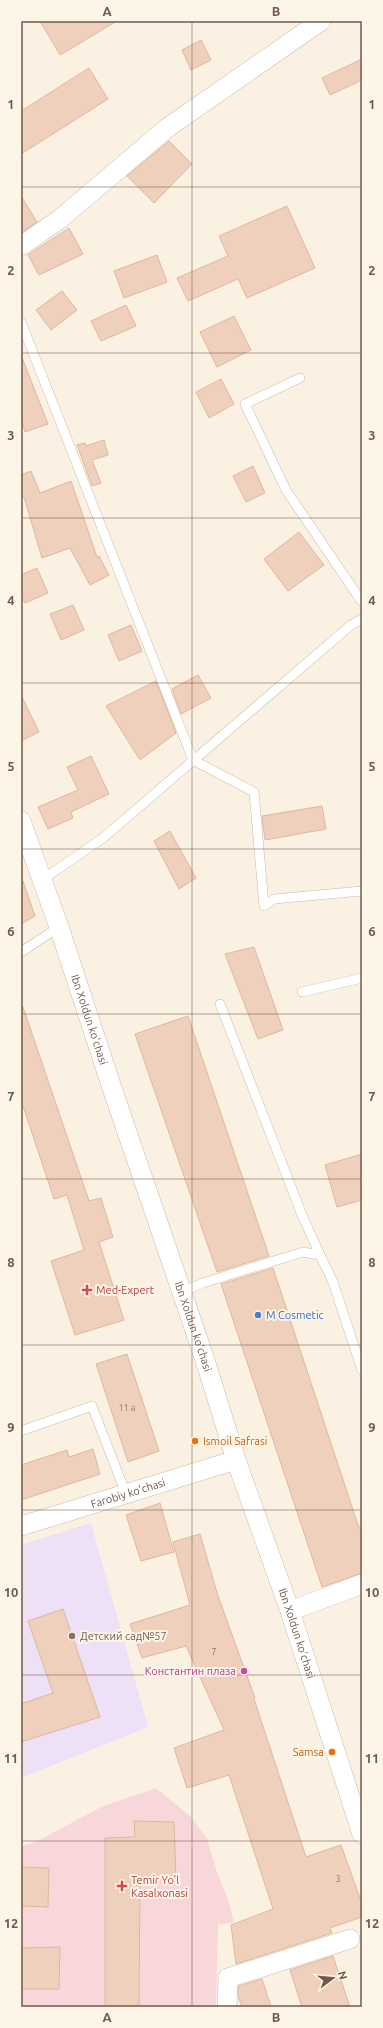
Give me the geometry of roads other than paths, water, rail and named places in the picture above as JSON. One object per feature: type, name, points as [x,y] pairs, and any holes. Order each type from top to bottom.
[{"type":"street","points":[[21,246],[60,219],[167,128],[321,21]]},
{"type":"street","name":"Ibn Xoldun ko'chasi","points":[[21,821],[59,927],[182,1292],[236,1460],[290,1611],[362,1834]]},
{"type":"street","name":"Farobiy ko'chasi","points":[[21,1526],[236,1460]]},
{"type":"street","points":[[290,1611],[362,1584]]},
{"type":"street","points":[[227,2007],[228,1978],[350,1938]]},
{"type":"lane","points":[[21,322],[193,760],[254,792],[264,906],[274,899],[362,891]]},
{"type":"lane","points":[[300,378],[245,404],[286,490],[362,602]]},
{"type":"lane","points":[[42,880],[103,838],[351,625],[362,619]]},
{"type":"lane","points":[[21,952],[59,927]]},
{"type":"lane","points":[[302,992],[362,978]]},
{"type":"lane","points":[[220,1004],[299,1208],[333,1282],[362,1370]]},
{"type":"lane","points":[[182,1292],[203,1283],[303,1252],[320,1255]]},
{"type":"lane","points":[[21,1431],[92,1406],[126,1494]]},
{"type":"place","name":"Med-Expert","points":[[87,1290]]},
{"type":"place","name":"M Cosmetic","points":[[258,1315]]},
{"type":"place","name":"Ismoil Safrasi","points":[[195,1441]]},
{"type":"place","name":"Детский сад№57","points":[[72,1636]]},
{"type":"place","name":"Константин плаза","points":[[244,1671]]},
{"type":"place","name":"Samsa","points":[[332,1752]]},
{"type":"place","name":"Temir Yo'l Kasalxonasi","points":[[122,1886]]}]
